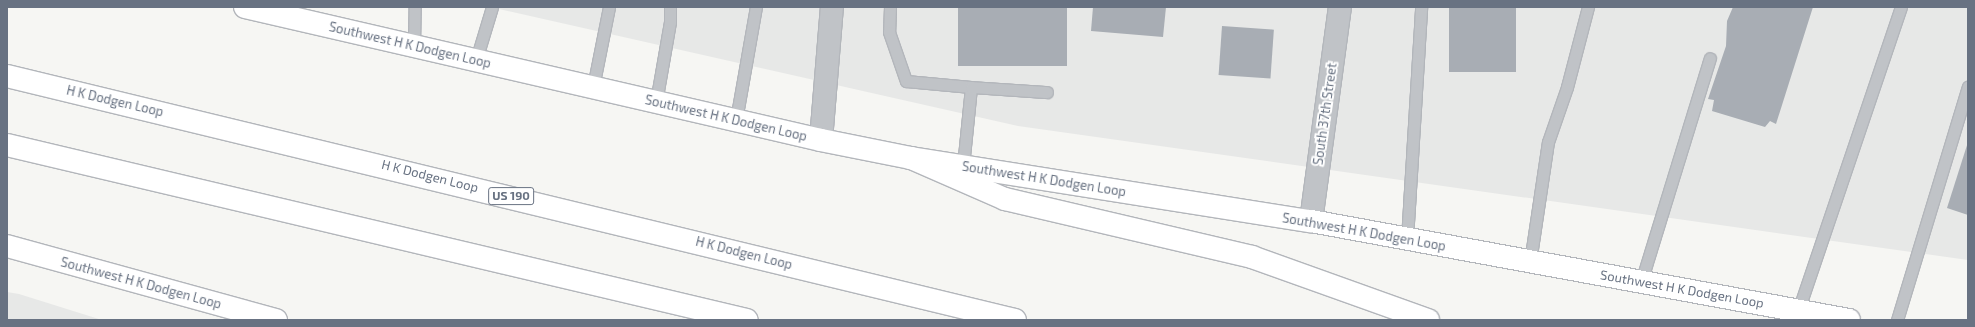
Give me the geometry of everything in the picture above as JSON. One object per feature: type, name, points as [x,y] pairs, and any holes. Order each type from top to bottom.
[{"type":"main road","name":"Southwest H K Dodgen Loop","points":[[245,7],[298,13],[414,46],[821,140],[911,158],[1311,221],[1849,320]]},
{"type":"main road","name":"H K Dodgen Loop","points":[[7,76],[1014,320]]},
{"type":"main road","points":[[7,145],[747,320]]},
{"type":"main road","points":[[911,158],[1005,200],[1252,257],[1428,320]]},
{"type":"main road","name":"Southwest H K Dodgen Loop","points":[[7,246],[276,320]]},
{"type":"street","points":[[821,140],[832,7]]},
{"type":"street","name":"South 37th Street","points":[[1311,221],[1340,7]]},
{"type":"lane","points":[[414,46],[415,7]]},
{"type":"lane","points":[[476,60],[492,7]]},
{"type":"lane","points":[[593,87],[609,7]]},
{"type":"lane","points":[[656,102],[670,22],[670,7]]},
{"type":"lane","points":[[736,120],[756,7]]},
{"type":"lane","points":[[890,7],[889,32],[906,81],[1047,92]]},
{"type":"lane","points":[[1408,239],[1422,7]]},
{"type":"lane","points":[[1530,262],[1548,142],[1567,87],[1588,7]]},
{"type":"lane","points":[[1798,311],[1902,7]]},
{"type":"lane","points":[[1641,282],[1710,58]]},
{"type":"lane","points":[[963,166],[972,87]]},
{"type":"lane","points":[[1897,320],[1968,87]]},
{"type":"shaded area","points":[[490,7],[1968,7],[1968,260],[1018,126]]},
{"type":"shaded area","points":[[7,292],[19,294],[102,320],[7,320]]},
{"type":"building","points":[[958,7],[1067,7],[1067,66],[958,66]]},
{"type":"building","points":[[1093,7],[1166,7],[1163,37],[1091,31]]},
{"type":"building","points":[[1449,7],[1516,7],[1516,72],[1449,72]]},
{"type":"building","points":[[1733,7],[1813,7],[1776,124],[1770,121],[1765,127],[1712,111],[1714,100],[1708,99],[1726,46],[1727,21]]},
{"type":"building","points":[[1222,26],[1274,30],[1270,79],[1219,75]]},
{"type":"building","points":[[1968,142],[1968,215],[1947,208]]}]
